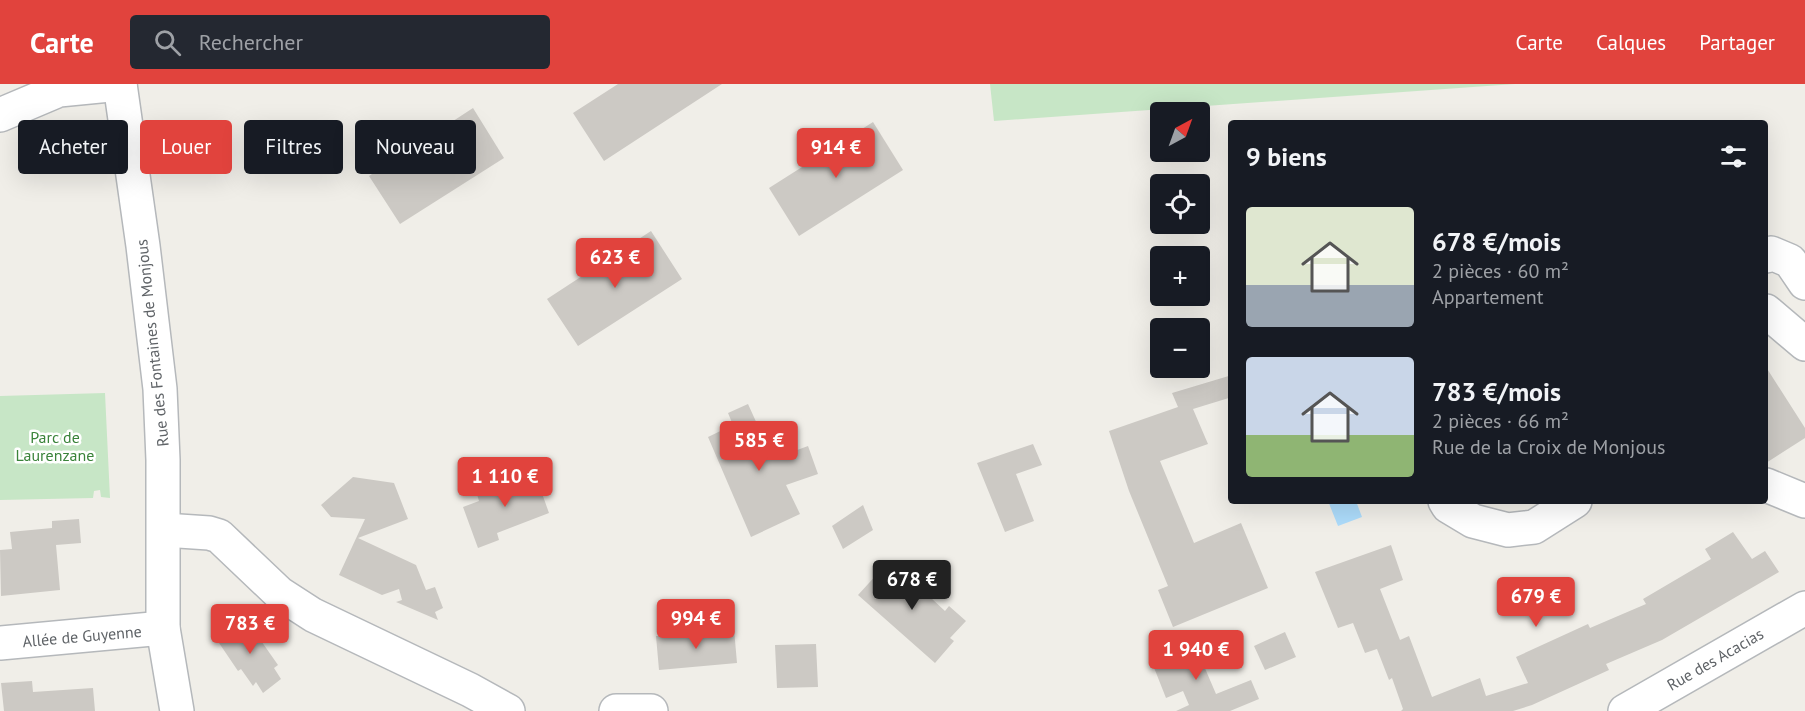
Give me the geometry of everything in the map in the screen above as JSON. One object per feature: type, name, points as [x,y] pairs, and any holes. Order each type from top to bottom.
[{"type":"street","points":[[0,115],[59,90],[120,84]]},
{"type":"street","name":"Rue des Fontaines de Monjous","points":[[120,84],[160,389],[163,460],[164,628],[177,711]]},
{"type":"street","points":[[1768,255],[1771,254],[1790,261],[1805,282]]},
{"type":"street","points":[[1768,313],[1805,344]]},
{"type":"street","points":[[1768,486],[1805,501]]},
{"type":"street","points":[[1447,504],[1473,520],[1508,530],[1534,527],[1570,504]]},
{"type":"street","points":[[164,530],[209,533],[219,536],[279,593],[314,615],[470,690],[508,711]]},
{"type":"street","name":"Rue des Acacias","points":[[1625,711],[1805,608]]},
{"type":"street","name":"Allée de Guyenne","points":[[0,643],[164,628]]},
{"type":"street","points":[[616,711],[651,711]]},
{"type":"green space","points":[[990,84],[1515,84],[1210,106],[1210,102],[1150,102],[1150,110],[994,121]]},
{"type":"green space","name":"Parc de Laurenzane","points":[[105,393],[110,498],[101,497],[100,490],[94,491],[93,498],[0,500],[0,396]]},
{"type":"water","points":[[1329,504],[1357,504],[1362,517],[1338,526]]},
{"type":"building","points":[[618,84],[722,84],[604,161],[573,113]]},
{"type":"building","points":[[473,108],[504,158],[400,224],[369,176],[372,174],[476,174],[476,120],[455,120]]},
{"type":"building","points":[[873,122],[903,170],[799,236],[769,188]]},
{"type":"building","points":[[651,231],[682,279],[578,346],[547,299]]},
{"type":"building","points":[[1768,370],[1805,428],[1805,438],[1768,462]]},
{"type":"building","points":[[1228,376],[1228,398],[1193,409],[1208,444],[1160,461],[1194,543],[1241,523],[1268,588],[1173,627],[1158,590],[1168,586],[1129,491],[1109,431],[1178,407],[1172,393]]},
{"type":"building","points":[[748,404],[773,459],[808,446],[818,474],[786,485],[800,514],[751,537],[708,437],[733,425],[728,413]]},
{"type":"building","points":[[1033,444],[1042,465],[1016,474],[1034,521],[1005,532],[977,463]]},
{"type":"building","points":[[534,471],[549,513],[497,533],[499,540],[478,548],[463,507],[479,501],[476,491]]},
{"type":"building","points":[[353,477],[394,483],[408,519],[358,538],[416,565],[426,590],[435,587],[443,608],[435,612],[438,620],[396,602],[402,600],[399,589],[382,595],[339,575],[365,519],[331,517],[321,505]]},
{"type":"building","points":[[863,505],[873,530],[843,549],[832,526]]},
{"type":"building","points":[[79,519],[81,543],[56,545],[60,590],[1,596],[0,550],[12,549],[10,532],[52,528],[52,521]]},
{"type":"building","points":[[1733,532],[1752,559],[1765,551],[1779,572],[1662,640],[1606,664],[1609,670],[1532,705],[1513,711],[1401,711],[1403,709],[1392,678],[1389,680],[1377,649],[1365,653],[1353,623],[1338,628],[1315,572],[1391,545],[1403,580],[1380,589],[1400,640],[1409,636],[1432,697],[1480,678],[1486,696],[1528,683],[1516,657],[1588,624],[1590,628],[1646,604],[1643,599],[1711,559],[1705,549]]},
{"type":"building","points":[[890,560],[945,611],[949,606],[966,621],[950,638],[954,641],[935,663],[858,595]]},
{"type":"building","points":[[245,618],[278,665],[274,668],[281,679],[263,693],[256,682],[253,686],[241,669],[238,671],[217,640]]},
{"type":"building","points":[[734,629],[737,663],[659,670],[656,636]]},
{"type":"building","points":[[1285,632],[1296,657],[1265,670],[1254,646]]},
{"type":"building","points":[[1192,638],[1216,694],[1251,680],[1259,699],[1230,711],[1176,711],[1189,705],[1183,691],[1166,698],[1149,655]]},
{"type":"building","points":[[816,644],[818,687],[777,688],[775,645]]},
{"type":"building","points":[[32,681],[33,692],[93,688],[95,711],[4,711],[1,683]]}]
